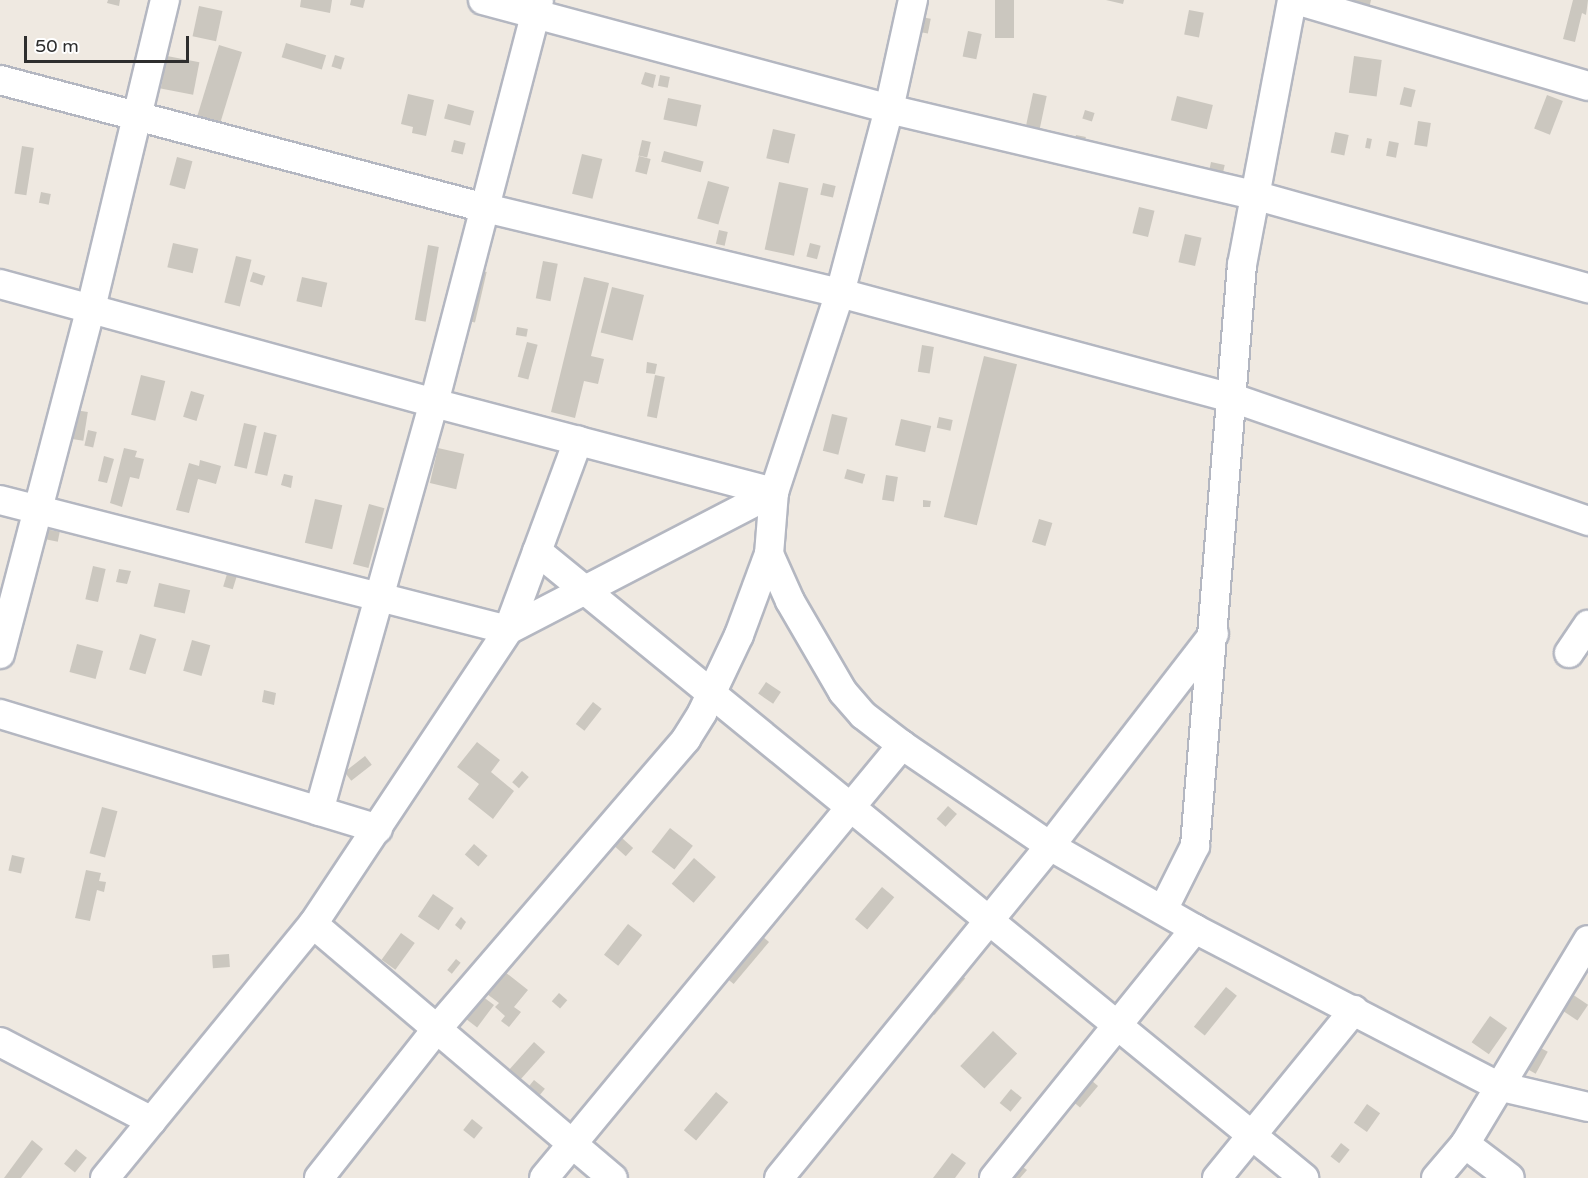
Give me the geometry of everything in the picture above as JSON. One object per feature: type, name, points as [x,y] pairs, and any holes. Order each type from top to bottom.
[{"type":"street","points":[[0,654],[91,308],[165,0]]},
{"type":"street","points":[[483,0],[537,7],[889,109],[1254,195],[1588,288]]},
{"type":"street","points":[[319,1178],[436,1030],[686,739],[711,693],[740,635],[770,554],[774,492],[840,293],[889,109],[913,0]]},
{"type":"street","points":[[1162,910],[1196,846],[1242,265],[1292,0]]},
{"type":"street","points":[[1296,0],[1588,86]]},
{"type":"street","points":[[319,811],[434,403],[537,7]]},
{"type":"street","points":[[0,80],[485,208],[840,293],[1233,398],[1588,520]]},
{"type":"street","points":[[0,284],[434,403],[774,492]]},
{"type":"street","points":[[105,1178],[312,924],[378,829],[508,630],[578,441]]},
{"type":"street","points":[[0,500],[508,630],[774,492]]},
{"type":"street","points":[[537,551],[1304,1178]]},
{"type":"street","points":[[770,554],[790,601],[843,692],[863,715],[902,745],[1050,846],[1195,928],[1498,1086],[1588,1107]]},
{"type":"street","points":[[1569,653],[1588,625]]},
{"type":"street","points":[[779,1178],[1050,846],[1214,634]]},
{"type":"street","points":[[0,714],[378,829]]},
{"type":"street","points":[[544,1178],[902,745]]},
{"type":"street","points":[[312,924],[613,1178]]},
{"type":"street","points":[[994,1178],[1195,928]]},
{"type":"street","points":[[1436,1178],[1465,1144],[1588,940]]},
{"type":"street","points":[[1217,1178],[1354,1010]]},
{"type":"street","points":[[0,1042],[152,1121]]},
{"type":"street","points":[[1465,1144],[1510,1178]]},
{"type":"building","points":[[108,0],[120,0],[119,6],[107,3]]},
{"type":"building","points":[[301,0],[332,0],[330,13],[300,7]]},
{"type":"building","points":[[351,0],[365,0],[363,8],[350,5]]},
{"type":"building","points":[[995,0],[1014,0],[1014,38],[995,38]]},
{"type":"building","points":[[1106,0],[1124,0],[1123,4]]},
{"type":"building","points":[[1353,0],[1371,0],[1368,13],[1351,9]]},
{"type":"building","points":[[1573,0],[1588,0],[1586,15],[1582,13],[1575,42],[1563,39]]},
{"type":"building","points":[[199,6],[222,11],[216,41],[193,36]]},
{"type":"building","points":[[1189,10],[1204,13],[1199,37],[1184,35]]},
{"type":"building","points":[[916,16],[931,19],[928,34],[913,31]]},
{"type":"building","points":[[968,31],[982,34],[976,59],[963,56]]},
{"type":"building","points":[[286,43],[326,55],[322,70],[282,57]]},
{"type":"building","points":[[219,45],[242,52],[220,123],[197,116]]},
{"type":"building","points":[[335,55],[345,58],[341,69],[331,66]]},
{"type":"building","points":[[167,56],[199,62],[193,95],[161,88]]},
{"type":"building","points":[[1354,56],[1382,60],[1377,97],[1349,93]]},
{"type":"building","points":[[645,72],[656,75],[653,88],[641,84]]},
{"type":"building","points":[[660,75],[670,77],[668,88],[658,86]]},
{"type":"building","points":[[1404,87],[1416,90],[1411,107],[1400,104]]},
{"type":"building","points":[[1033,93],[1047,96],[1038,136],[1024,133]]},
{"type":"building","points":[[408,94],[434,100],[426,136],[412,133],[413,127],[401,124]]},
{"type":"building","points":[[1547,95],[1563,101],[1550,135],[1534,129]]},
{"type":"building","points":[[1177,96],[1213,105],[1207,129],[1171,120]]},
{"type":"building","points":[[668,98],[701,105],[697,127],[663,120]]},
{"type":"building","points":[[448,104],[474,111],[470,125],[444,118]]},
{"type":"building","points":[[1085,110],[1095,113],[1092,122],[1082,119]]},
{"type":"building","points":[[1418,121],[1431,123],[1427,147],[1414,145]]},
{"type":"building","points":[[773,129],[795,134],[789,163],[766,158]]},
{"type":"building","points":[[1335,132],[1349,135],[1344,155],[1331,153]]},
{"type":"building","points":[[1076,135],[1086,137],[1084,145],[1074,143]]},
{"type":"building","points":[[1367,138],[1372,139],[1370,149],[1365,148]]},
{"type":"building","points":[[454,140],[466,143],[463,155],[451,152]]},
{"type":"building","points":[[642,140],[651,142],[647,158],[638,156]]},
{"type":"building","points":[[1389,141],[1399,143],[1396,158],[1386,156]]},
{"type":"building","points":[[22,146],[34,148],[26,195],[14,193]]},
{"type":"building","points":[[664,151],[704,162],[701,172],[661,162]]},
{"type":"building","points":[[582,154],[602,159],[592,199],[572,194]]},
{"type":"building","points":[[639,156],[651,159],[647,174],[635,172]]},
{"type":"building","points":[[177,157],[192,161],[185,189],[169,185]]},
{"type":"building","points":[[1211,162],[1225,165],[1222,179],[1208,176]]},
{"type":"building","points":[[708,181],[729,187],[718,225],[697,218]]},
{"type":"building","points":[[779,182],[808,188],[794,256],[765,249]]},
{"type":"building","points":[[823,183],[836,186],[833,198],[820,195]]},
{"type":"building","points":[[41,192],[51,194],[49,205],[39,203]]},
{"type":"building","points":[[1139,207],[1155,211],[1148,237],[1132,233]]},
{"type":"building","points":[[719,230],[728,232],[725,246],[716,244]]},
{"type":"building","points":[[1185,234],[1202,238],[1195,266],[1178,262]]},
{"type":"building","points":[[173,243],[198,249],[193,273],[167,267]]},
{"type":"building","points":[[810,243],[821,246],[817,259],[806,257]]},
{"type":"building","points":[[428,245],[439,247],[426,322],[415,320]]},
{"type":"building","points":[[236,256],[252,260],[240,306],[224,303]]},
{"type":"building","points":[[543,261],[558,264],[550,301],[536,298]]},
{"type":"building","points":[[474,269],[487,272],[475,323],[462,320]]},
{"type":"building","points":[[253,272],[265,276],[262,286],[250,282]]},
{"type":"building","points":[[302,277],[327,283],[322,307],[296,301]]},
{"type":"building","points":[[584,277],[609,283],[591,356],[604,359],[598,384],[584,381],[575,418],[551,412]]},
{"type":"building","points":[[612,287],[644,295],[633,341],[601,333]]},
{"type":"building","points":[[517,327],[528,329],[526,337],[516,335]]},
{"type":"building","points":[[527,342],[538,345],[528,380],[518,377]]},
{"type":"building","points":[[922,345],[934,347],[930,374],[918,372]]},
{"type":"building","points":[[984,356],[1017,364],[977,525],[944,517]]},
{"type":"building","points":[[647,362],[657,364],[655,374],[646,373]]},
{"type":"building","points":[[141,375],[165,381],[155,421],[131,415]]},
{"type":"building","points":[[655,375],[665,377],[657,418],[647,416]]},
{"type":"building","points":[[191,391],[204,395],[196,421],[183,417]]},
{"type":"building","points":[[75,410],[88,412],[83,441],[70,439]]},
{"type":"building","points":[[832,414],[848,418],[838,455],[823,451]]},
{"type":"building","points":[[939,417],[953,420],[950,431],[937,428]]},
{"type":"building","points":[[901,419],[931,426],[925,452],[895,445]]},
{"type":"building","points":[[244,423],[257,426],[247,469],[234,466]]},
{"type":"building","points":[[88,430],[97,432],[93,448],[84,446]]},
{"type":"building","points":[[264,432],[277,435],[267,476],[255,473]]},
{"type":"building","points":[[124,448],[137,451],[135,457],[144,459],[139,479],[130,477],[122,507],[110,503]]},
{"type":"building","points":[[438,448],[464,454],[456,489],[430,483]]},
{"type":"building","points":[[104,456],[114,459],[107,483],[98,481]]},
{"type":"building","points":[[200,460],[221,466],[216,484],[198,479],[189,513],[176,510],[189,463],[199,466]]},
{"type":"building","points":[[847,469],[865,474],[863,484],[844,479]]},
{"type":"building","points":[[284,474],[293,476],[291,488],[281,485]]},
{"type":"building","points":[[886,475],[898,477],[894,502],[882,500]]},
{"type":"building","points":[[315,499],[342,505],[332,549],[305,543]]},
{"type":"building","points":[[923,500],[931,501],[930,507],[923,507]]},
{"type":"building","points":[[369,504],[384,508],[368,568],[353,564]]},
{"type":"building","points":[[1039,519],[1052,523],[1045,546],[1032,542]]},
{"type":"building","points":[[45,529],[60,532],[58,542],[43,539]]},
{"type":"building","points":[[93,566],[106,569],[98,602],[85,599]]},
{"type":"building","points":[[119,569],[131,571],[127,584],[116,582]]},
{"type":"building","points":[[227,574],[237,577],[233,589],[223,586]]},
{"type":"building","points":[[159,583],[190,590],[185,614],[154,606]]},
{"type":"building","points":[[140,634],[156,639],[145,674],[129,669]]},
{"type":"building","points":[[192,640],[210,645],[201,676],[183,671]]},
{"type":"building","points":[[77,644],[103,651],[96,679],[69,672]]},
{"type":"building","points":[[766,682],[781,692],[773,704],[758,694]]},
{"type":"building","points":[[264,690],[276,693],[274,705],[262,702]]},
{"type":"building","points":[[593,702],[602,709],[584,731],[576,724]]},
{"type":"building","points":[[477,742],[500,760],[491,772],[514,791],[493,819],[468,799],[479,784],[457,767]]},
{"type":"building","points":[[365,756],[372,765],[351,781],[345,772]]},
{"type":"building","points":[[522,771],[529,777],[519,788],[512,782]]},
{"type":"building","points":[[948,806],[957,814],[946,827],[937,819]]},
{"type":"building","points":[[102,807],[117,811],[105,858],[90,853]]},
{"type":"building","points":[[670,828],[693,846],[674,869],[652,852]]},
{"type":"building","points":[[622,838],[633,848],[626,856],[615,846]]},
{"type":"building","points":[[474,844],[488,856],[478,866],[465,855]]},
{"type":"building","points":[[12,855],[25,858],[21,874],[8,871]]},
{"type":"building","points":[[694,858],[716,877],[694,903],[672,884]]},
{"type":"building","points":[[86,870],[101,873],[99,881],[106,882],[104,892],[97,890],[90,921],[75,918]]},
{"type":"building","points":[[882,887],[894,897],[867,929],[855,919]]},
{"type":"building","points":[[433,894],[454,908],[439,930],[418,916]]},
{"type":"building","points":[[461,917],[466,922],[461,930],[455,925]]},
{"type":"building","points":[[628,924],[642,935],[618,966],[604,955]]},
{"type":"building","points":[[756,931],[769,942],[734,984],[721,973]]},
{"type":"building","points":[[401,933],[415,943],[395,970],[382,960]]},
{"type":"building","points":[[229,954],[230,967],[213,968],[212,955]]},
{"type":"building","points":[[456,959],[461,963],[452,974],[447,970]]},
{"type":"building","points":[[953,968],[965,978],[934,1015],[922,1005]]},
{"type":"building","points":[[505,972],[528,990],[514,1007],[521,1012],[509,1027],[501,1021],[505,1016],[495,1007],[499,1003],[487,994]]},
{"type":"building","points":[[1226,987],[1237,996],[1205,1035],[1194,1027]]},
{"type":"building","points":[[1569,992],[1588,1005],[1577,1021],[1558,1008]]},
{"type":"building","points":[[559,993],[567,1000],[560,1009],[552,1001]]},
{"type":"building","points":[[482,996],[494,1005],[477,1027],[465,1018]]},
{"type":"building","points":[[1490,1016],[1507,1028],[1489,1054],[1472,1042]]},
{"type":"building","points":[[993,1031],[1017,1054],[984,1089],[960,1066]]},
{"type":"building","points":[[534,1042],[545,1052],[515,1085],[504,1075]]},
{"type":"building","points":[[1539,1047],[1548,1052],[1536,1074],[1527,1069]]},
{"type":"building","points":[[1085,1075],[1098,1086],[1080,1107],[1067,1096]]},
{"type":"building","points":[[534,1080],[545,1089],[535,1101],[524,1092]]},
{"type":"building","points":[[1011,1089],[1022,1098],[1011,1112],[1000,1103]]},
{"type":"building","points":[[716,1092],[728,1102],[696,1141],[684,1130]]},
{"type":"building","points":[[1367,1104],[1380,1113],[1367,1132],[1354,1123]]},
{"type":"building","points":[[472,1119],[483,1128],[474,1139],[463,1130]]},
{"type":"building","points":[[32,1140],[43,1149],[21,1178],[4,1178]]},
{"type":"building","points":[[1341,1143],[1350,1150],[1339,1163],[1331,1156]]},
{"type":"building","points":[[76,1149],[87,1158],[75,1173],[64,1164]]},
{"type":"building","points":[[952,1153],[966,1163],[955,1178],[933,1178]]},
{"type":"building","points":[[1016,1162],[1027,1170],[1020,1178],[1013,1178],[1007,1173]]}]
